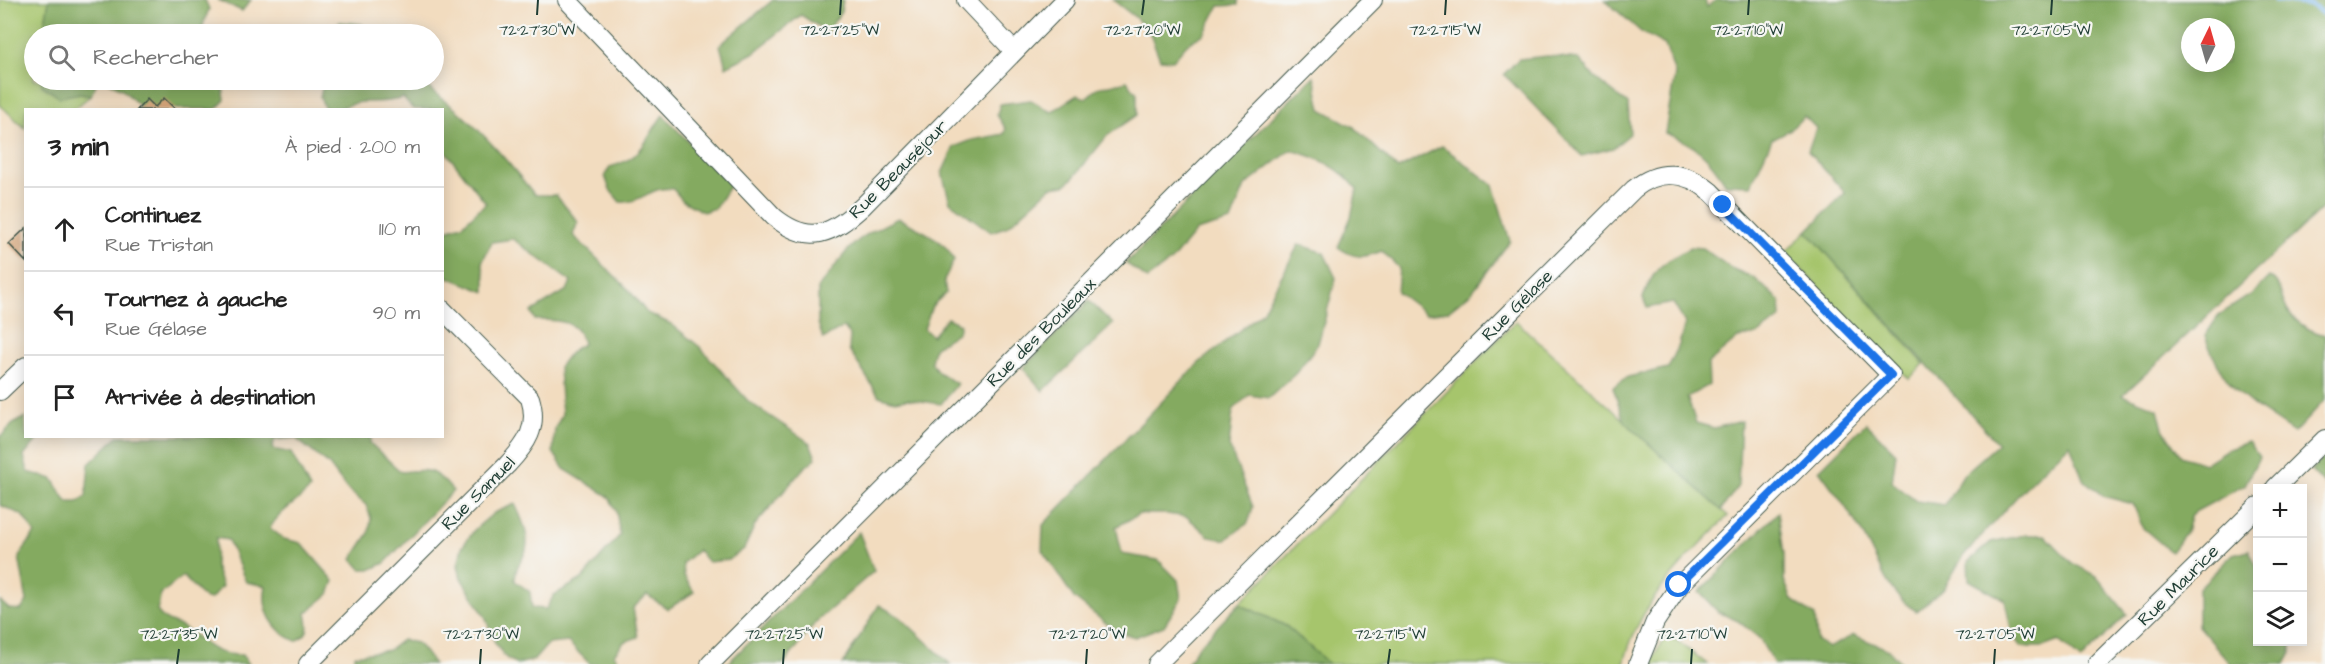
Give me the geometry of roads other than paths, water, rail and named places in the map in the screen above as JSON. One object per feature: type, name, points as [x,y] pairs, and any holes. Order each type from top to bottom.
[{"type":"street","name":"Rue Beauséjour","points":[[567,0],[774,217],[796,230],[810,234],[830,231],[863,206],[1065,0]]},
{"type":"street","points":[[966,0],[1014,51]]},
{"type":"street","name":"Rue des Bouleaux","points":[[710,664],[1373,0]]},
{"type":"street","name":"Rue Gélase","points":[[1157,664],[1634,189],[1645,180],[1659,175],[1685,176],[1705,187],[1891,375],[1679,585],[1655,622],[1638,664]]},
{"type":"street","name":"Rue Samuel","points":[[308,664],[507,465],[529,439],[534,427],[534,412],[530,398],[444,311]]},
{"type":"street","points":[[0,391],[24,368]]},
{"type":"street","points":[[2280,484],[2325,438]]},
{"type":"street","name":"Rue Maurice","points":[[2097,664],[2253,511]]},
{"type":"waterway","points":[[2276,0],[2311,5],[2325,15]]}]
